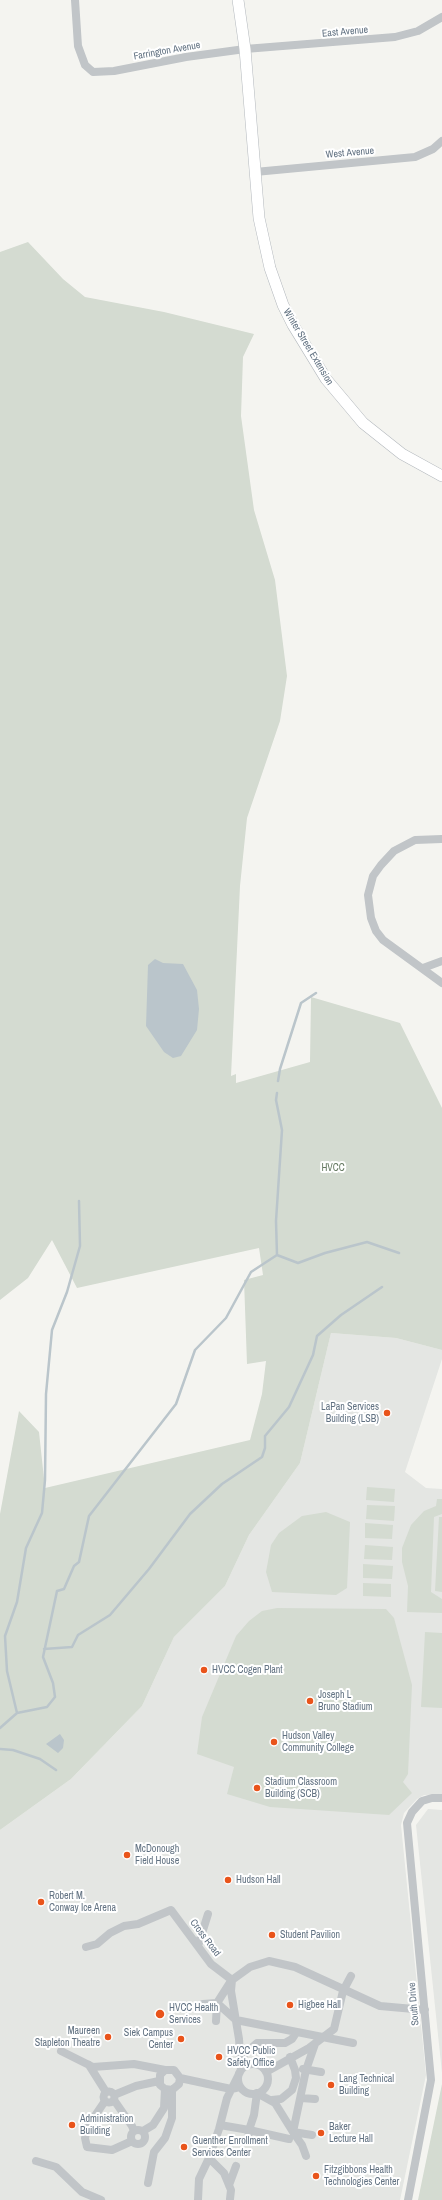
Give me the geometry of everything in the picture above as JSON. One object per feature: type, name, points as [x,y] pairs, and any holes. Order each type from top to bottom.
[{"type":"main road","name":"Winter Street Extension","points":[[238,0],[245,49],[259,218],[270,268],[293,325],[326,379],[363,423],[382,440],[402,454],[442,476]]},
{"type":"street","name":"Farrington Avenue","points":[[75,0],[78,46],[85,65],[93,72],[114,71],[186,57],[245,49]]},
{"type":"street","name":"East Avenue","points":[[245,49],[395,37],[418,31],[442,17]]},
{"type":"street","name":"West Avenue","points":[[255,172],[415,157],[433,149],[442,141]]},
{"type":"street","points":[[442,839],[415,840],[394,851],[373,876],[368,896],[371,918],[376,931],[383,940],[442,983]]},
{"type":"street","points":[[423,968],[442,961]]},
{"type":"street","name":"South Drive","points":[[408,2200],[431,2080],[407,1823],[416,1806],[427,1799],[442,1798]]},
{"type":"street","name":"Cross Road","points":[[86,1947],[97,1944],[110,1933],[124,1926],[138,1924],[171,1910],[211,1964],[232,1980]]},
{"type":"street","points":[[198,1946],[208,1914]]},
{"type":"street","points":[[216,2021],[216,2003],[232,1980],[250,1967],[269,1961],[294,1967],[372,2004],[425,2010]]},
{"type":"street","points":[[266,2072],[291,2061],[334,2029],[343,1991],[351,1976]]},
{"type":"street","points":[[232,1980],[231,1991],[242,2057],[241,2070],[238,2078],[240,2086],[247,2093],[257,2093],[272,2100],[281,2099],[292,2090],[296,2078],[291,2061]]},
{"type":"street","points":[[202,2004],[216,2003],[236,2020],[353,2043]]},
{"type":"street","points":[[242,2057],[257,2042],[285,2042],[292,2039],[296,2033]]},
{"type":"street","points":[[290,2139],[301,2098],[306,2070],[315,2044]]},
{"type":"street","points":[[62,2051],[93,2067],[134,2064],[165,2070],[174,2070],[180,2078],[231,2089],[240,2086]]},
{"type":"street","points":[[291,2061],[306,2070],[321,2072]]},
{"type":"street","points":[[198,2200],[199,2179],[209,2158],[231,2089],[241,2070],[252,2064],[260,2067],[266,2072],[268,2077],[266,2085],[257,2093],[248,2140]]},
{"type":"street","points":[[88,2065],[132,2126],[134,2131]]},
{"type":"street","points":[[159,2081],[160,2075],[165,2070]]},
{"type":"street","points":[[168,2090],[177,2087],[180,2078]]},
{"type":"street","points":[[132,2141],[112,2150],[87,2147],[85,2138],[88,2126],[110,2097],[136,2086],[159,2081]]},
{"type":"street","points":[[148,2183],[154,2152],[165,2138],[172,2118],[168,2090],[159,2081]]},
{"type":"street","points":[[143,2132],[153,2125],[164,2108],[168,2090]]},
{"type":"street","points":[[301,2098],[315,2098]]},
{"type":"street","points":[[272,2100],[290,2139]]},
{"type":"street","points":[[220,2124],[290,2139],[302,2145],[306,2156]]},
{"type":"street","points":[[134,2131],[140,2130],[146,2135],[144,2142]]},
{"type":"street","points":[[132,2141],[131,2135],[134,2131]]},
{"type":"street","points":[[290,2139],[312,2135]]},
{"type":"street","points":[[132,2141],[138,2144],[144,2142]]},
{"type":"street","points":[[144,2142],[154,2152]]},
{"type":"street","points":[[209,2158],[224,2173],[231,2190],[230,2200]]},
{"type":"street","points":[[36,2161],[56,2167],[82,2192],[101,2200]]},
{"type":"street","points":[[229,2185],[236,2166]]},
{"type":"shaded area","points":[[155,959],[163,963],[183,964],[197,990],[199,1009],[197,1030],[181,1056],[173,1058],[164,1052],[146,1026],[148,965]]},
{"type":"shaded area","name":"Hudson Valley Community College","points":[[331,1333],[396,1338],[442,1350],[442,1359],[405,1472],[426,1488],[442,1489],[442,1794],[424,1795],[417,1799],[404,1813],[401,1825],[426,2075],[400,2200],[0,2200],[0,1830],[71,1779],[142,1706],[174,1637],[225,1586],[249,1535],[300,1463]]},
{"type":"shaded area","points":[[60,1734],[64,1740],[63,1748],[58,1753],[46,1744]]},
{"type":"shaded area","points":[[428,1809],[442,1810],[442,2073],[416,1825]]},
{"type":"green space","name":"HVCC","points":[[28,242],[63,279],[85,297],[164,312],[254,334],[243,357],[241,416],[254,510],[275,580],[287,676],[280,721],[247,818],[240,886],[231,1076],[236,1074],[236,1083],[310,1062],[311,997],[400,1023],[442,1108],[442,1350],[396,1338],[331,1333],[300,1463],[249,1535],[225,1586],[174,1637],[142,1706],[71,1779],[0,1830],[0,1514],[19,1411],[39,1432],[45,1488],[250,1440],[262,1394],[266,1361],[247,1364],[244,1280],[263,1275],[259,1248],[77,1288],[52,1240],[28,1278],[0,1300],[0,252]]},
{"type":"green space","points":[[367,1487],[395,1489],[394,1502],[366,1500]]},
{"type":"green space","points":[[437,1499],[442,1499],[442,1514],[434,1517],[431,1592],[442,1599],[442,1613],[407,1612],[408,1586],[402,1562],[402,1548],[411,1525],[424,1511],[436,1506]]},
{"type":"green space","points":[[367,1505],[395,1506],[394,1521],[366,1519]]},
{"type":"green space","points":[[326,1512],[350,1522],[347,1588],[336,1595],[272,1592],[266,1572],[271,1545],[279,1533],[302,1516]]},
{"type":"green space","points":[[439,1517],[442,1517],[442,1592],[435,1591]]},
{"type":"green space","points":[[365,1523],[393,1525],[392,1539],[365,1538]]},
{"type":"green space","points":[[365,1545],[393,1547],[392,1560],[364,1559]]},
{"type":"green space","points":[[363,1564],[393,1566],[392,1579],[363,1578]]},
{"type":"green space","points":[[363,1583],[391,1584],[391,1597],[363,1596]]},
{"type":"green space","name":"Joseph L Bruno Stadium","points":[[277,1608],[386,1609],[394,1618],[412,1685],[408,1774],[403,1782],[412,1793],[389,1815],[270,1807],[227,1794],[234,1767],[197,1754],[202,1717],[236,1636],[249,1621],[262,1611]]},
{"type":"green space","points":[[425,1632],[442,1633],[442,1708],[421,1707]]},
{"type":"green space","points":[[442,2084],[442,2200],[418,2200]]},
{"type":"waterway","points":[[278,1081],[280,1069],[301,1003],[316,993]]},
{"type":"waterway","points":[[0,1728],[17,1713],[47,1707],[55,1697],[53,1683],[43,1657],[57,1591],[64,1589],[74,1566],[79,1562],[89,1516],[176,1404],[195,1350],[226,1318],[251,1272],[277,1255],[276,1221],[282,1130],[276,1100],[277,1093]]},
{"type":"waterway","points":[[17,1713],[7,1671],[5,1636],[17,1602],[26,1548],[42,1513],[45,1480],[46,1394],[52,1330],[67,1292],[80,1246],[79,1201]]},
{"type":"waterway","points":[[277,1255],[298,1263],[325,1253],[367,1242],[399,1253]]},
{"type":"waterway","points":[[44,1649],[72,1647],[78,1635],[110,1615],[149,1569],[190,1514],[222,1484],[262,1457],[265,1448],[265,1436],[289,1407],[313,1355],[317,1336],[341,1315],[382,1287]]},
{"type":"waterway","points":[[0,1749],[13,1750],[40,1759],[56,1770]]},
{"type":"place","name":"LaPan Services Building (LSB)","points":[[387,1413]]},
{"type":"place","name":"HVCC Cogen Plant","points":[[204,1670]]},
{"type":"place","name":"Joseph L Bruno Stadium","points":[[310,1701]]},
{"type":"place","name":"Hudson Valley Community College","points":[[274,1742]]},
{"type":"place","name":"Stadium Classroom Building (SCB)","points":[[257,1788]]},
{"type":"place","name":"McDonough Field House","points":[[127,1855]]},
{"type":"place","name":"Hudson Hall","points":[[228,1880]]},
{"type":"place","name":"Robert M. Conway Ice Arena","points":[[41,1902]]},
{"type":"place","name":"Student Pavilion","points":[[272,1935]]},
{"type":"place","name":"Higbee Hall","points":[[290,2005]]},
{"type":"place","name":"HVCC Health Services","points":[[160,2014]]},
{"type":"place","name":"Maureen Stapleton Theatre","points":[[108,2037]]},
{"type":"place","name":"Siek Campus Center","points":[[181,2039]]},
{"type":"place","name":"HVCC Public Safety Office","points":[[219,2057]]},
{"type":"place","name":"Lang Technical Building","points":[[331,2085]]},
{"type":"place","name":"Administration Building","points":[[72,2125]]},
{"type":"place","name":"Baker Lecture Hall","points":[[321,2133]]},
{"type":"place","name":"Guenther Enrollment Services Center","points":[[184,2147]]},
{"type":"place","name":"Fitzgibbons Health Technologies Center","points":[[316,2176]]}]
